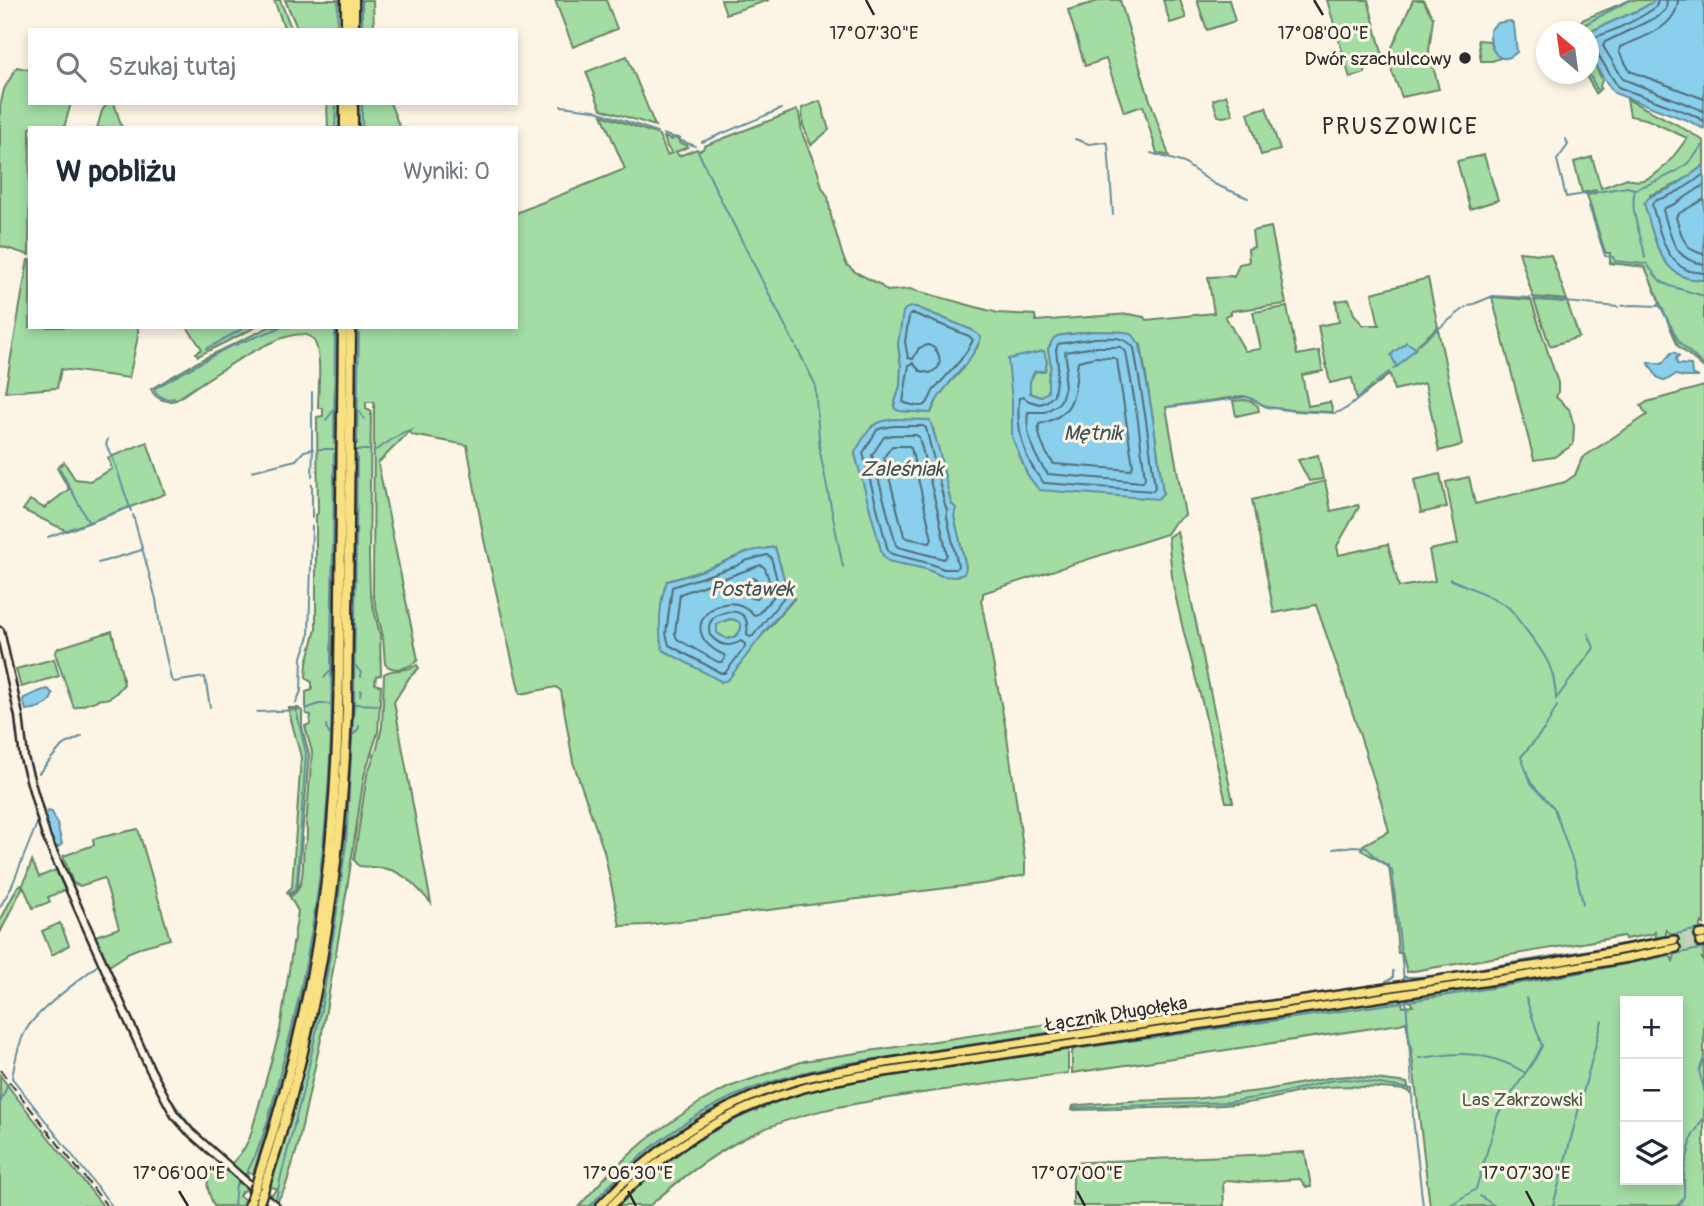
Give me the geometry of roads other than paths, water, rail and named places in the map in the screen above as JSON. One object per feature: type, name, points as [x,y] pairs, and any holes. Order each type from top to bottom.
[{"type":"highway","points":[[346,0],[346,28]]},
{"type":"highway","points":[[354,28],[355,0]]},
{"type":"highway","points":[[345,105],[345,126]]},
{"type":"highway","points":[[353,105],[353,126]]},
{"type":"highway","points":[[258,1195],[301,1026],[319,933],[330,850],[338,728],[343,329]]},
{"type":"highway","points":[[248,1206],[258,1195],[288,1112],[323,959],[338,857],[346,718],[351,329]]},
{"type":"main road","name":"Łącznik Długołęka","points":[[600,1206],[647,1160],[701,1122],[758,1094],[815,1076],[905,1060],[1675,944],[1617,960],[1516,977],[817,1084],[755,1104],[696,1134],[658,1161],[611,1206]]},
{"type":"street","points":[[0,631],[19,716],[24,758],[46,836],[150,1069],[174,1114],[188,1130],[276,1206]]},
{"type":"water","points":[[1656,0],[1704,0],[1704,129],[1614,93],[1599,71],[1599,28]]},
{"type":"water","points":[[1510,21],[1514,25],[1517,52],[1510,57],[1500,57],[1493,49],[1490,30],[1497,23]]},
{"type":"water","points":[[1704,165],[1704,280],[1687,278],[1669,266],[1657,246],[1644,203],[1653,195],[1678,184]]},
{"type":"water","points":[[911,307],[972,330],[981,337],[931,413],[900,411],[894,406],[900,386],[898,344],[903,312]]},
{"type":"water","name":"Mętnik","points":[[1094,331],[1125,332],[1133,335],[1140,345],[1163,493],[1158,499],[1039,490],[1027,474],[1012,437],[1008,359],[1044,351],[1047,362],[1045,371],[1035,371],[1030,381],[1030,393],[1040,397],[1048,392],[1051,365],[1048,349],[1053,339],[1057,336]]},
{"type":"water","points":[[1406,342],[1416,348],[1397,367],[1391,355]]},
{"type":"water","points":[[1674,352],[1679,356],[1676,358],[1677,364],[1691,365],[1692,374],[1699,377],[1675,375],[1665,381],[1657,377],[1648,362],[1662,364]]},
{"type":"water","name":"Zaleśniak","points":[[894,419],[930,420],[951,503],[956,508],[954,516],[966,567],[964,574],[942,576],[926,569],[888,561],[882,554],[855,454],[870,428],[879,422]]},
{"type":"water","name":"Postawek","points":[[775,547],[785,582],[794,598],[728,680],[722,682],[663,650],[660,615],[667,581],[746,553]],"holes":[[[729,619],[735,620],[741,626],[736,636],[727,639],[717,633],[717,624]]]},
{"type":"water","points":[[48,689],[53,694],[46,704],[26,710],[24,698]]},
{"type":"water","points":[[52,812],[57,823],[62,844],[58,847],[55,847],[49,831],[45,814]]},
{"type":"waterway","points":[[337,28],[338,0]]},
{"type":"waterway","points":[[362,0],[362,28]]},
{"type":"waterway","points":[[1591,21],[1630,0]]},
{"type":"waterway","points":[[1594,84],[1597,89]]},
{"type":"waterway","points":[[335,126],[336,105]]},
{"type":"waterway","points":[[362,105],[362,126]]},
{"type":"waterway","points":[[561,106],[594,110],[657,132]]},
{"type":"waterway","points":[[702,142],[781,109]]},
{"type":"waterway","points":[[663,134],[695,146]]},
{"type":"waterway","points":[[1075,139],[1089,144],[1108,144],[1113,215]]},
{"type":"waterway","points":[[1566,139],[1568,145],[1557,160],[1566,197],[1627,187],[1634,189]]},
{"type":"waterway","points":[[1645,258],[1635,216],[1635,189],[1682,167],[1704,144]]},
{"type":"waterway","points":[[697,149],[795,345]]},
{"type":"waterway","points":[[1151,153],[1184,163],[1214,184],[1248,198]]},
{"type":"waterway","points":[[1589,206],[1605,256],[1614,259]]},
{"type":"waterway","points":[[1615,261],[1644,264]]},
{"type":"waterway","points":[[1646,263],[1660,281],[1704,296]]},
{"type":"waterway","points":[[1469,306],[1493,296],[1530,298]]},
{"type":"waterway","points":[[1534,299],[1618,307]]},
{"type":"waterway","points":[[1659,304],[1680,343],[1704,366]]},
{"type":"waterway","points":[[1622,306],[1659,306]]},
{"type":"waterway","points":[[1420,343],[1466,307]]},
{"type":"waterway","points":[[206,349],[242,329]]},
{"type":"waterway","points":[[174,398],[162,398],[154,389],[227,348],[277,329]]},
{"type":"waterway","points":[[334,444],[335,329]]},
{"type":"waterway","points":[[357,444],[359,329]]},
{"type":"waterway","points":[[797,348],[815,384],[820,452],[843,567]]},
{"type":"waterway","points":[[1393,369],[1396,366]]},
{"type":"waterway","points":[[1375,383],[1389,372]]},
{"type":"waterway","points":[[1169,407],[1247,397],[1267,407],[1335,413],[1350,405],[1372,385]]},
{"type":"waterway","points":[[312,392],[312,448]]},
{"type":"waterway","points":[[326,420],[334,410]]},
{"type":"waterway","points":[[359,411],[364,419]]},
{"type":"waterway","points":[[376,450],[413,429]]},
{"type":"waterway","points":[[108,439],[106,445],[131,511]]},
{"type":"waterway","points":[[252,471],[296,460],[304,451],[313,449]]},
{"type":"waterway","points":[[312,476],[313,449]]},
{"type":"waterway","points":[[319,449],[334,449]]},
{"type":"waterway","points":[[357,450],[369,450]]},
{"type":"waterway","points":[[248,1170],[265,1128],[295,1015],[311,936],[322,856],[331,735],[334,454]]},
{"type":"waterway","points":[[276,1199],[321,1010],[346,844],[354,706],[357,455]]},
{"type":"waterway","points":[[60,469],[88,521]]},
{"type":"waterway","points":[[312,484],[312,518]]},
{"type":"waterway","points":[[48,537],[130,507]]},
{"type":"waterway","points":[[133,515],[156,599],[171,679],[174,682],[205,677],[210,707]]},
{"type":"waterway","points":[[296,703],[301,691],[302,657],[309,636],[312,526]]},
{"type":"waterway","points":[[98,563],[142,550]]},
{"type":"waterway","points":[[1450,579],[1496,600],[1511,610],[1546,659],[1553,676],[1556,699]]},
{"type":"waterway","points":[[1556,699],[1594,648],[1588,633]]},
{"type":"waterway","points":[[356,666],[361,677]]},
{"type":"waterway","points":[[324,678],[331,670]]},
{"type":"waterway","points":[[360,696],[361,690]]},
{"type":"waterway","points":[[306,709],[319,704],[331,704]]},
{"type":"waterway","points":[[355,704],[379,705]]},
{"type":"waterway","points":[[1557,706],[1546,727],[1521,757],[1531,783],[1554,808],[1575,868],[1583,904]]},
{"type":"waterway","points":[[289,893],[295,889],[297,882],[306,753],[296,710]]},
{"type":"waterway","points":[[257,712],[299,710]]},
{"type":"waterway","points":[[326,725],[330,735]]},
{"type":"waterway","points":[[354,734],[359,725]]},
{"type":"waterway","points":[[39,773],[62,746],[82,736]]},
{"type":"waterway","points":[[0,907],[11,888],[38,821],[31,798]]},
{"type":"waterway","points":[[43,837],[74,907]]},
{"type":"waterway","points":[[1333,849],[1367,847],[1392,870],[1404,980]]},
{"type":"waterway","points":[[78,915],[126,1023]]},
{"type":"waterway","points":[[1403,977],[1464,971],[1704,928]]},
{"type":"waterway","points":[[1075,1049],[1469,992],[1704,948]]},
{"type":"waterway","points":[[99,964],[32,1022],[21,1041],[12,1078],[112,1206]]},
{"type":"waterway","points":[[1386,981],[1393,978],[1393,971]]},
{"type":"waterway","points":[[111,972],[172,1101],[192,1128],[226,1160]]},
{"type":"waterway","points":[[1449,1206],[1476,1189],[1498,1114],[1542,1046],[1526,998]]},
{"type":"waterway","points":[[1406,999],[1412,1084]]},
{"type":"waterway","points":[[1553,1206],[1602,1021]]},
{"type":"waterway","points":[[590,1206],[622,1173],[656,1144],[692,1118],[752,1088],[837,1065],[1065,1030]]},
{"type":"waterway","points":[[618,1206],[642,1183],[694,1143],[721,1127],[780,1101],[844,1083],[1065,1050]]},
{"type":"waterway","points":[[1419,1058],[1472,1055],[1496,1060],[1524,1072]]},
{"type":"waterway","points":[[1704,1058],[1699,1071],[1704,1089]]},
{"type":"waterway","points":[[150,1076],[178,1125],[214,1158]]},
{"type":"waterway","points":[[1073,1108],[1229,1102],[1346,1079],[1412,1089],[1423,1206]]},
{"type":"waterway","points":[[0,1103],[8,1084]]},
{"type":"waterway","points":[[1676,1206],[1684,1196],[1684,1171],[1692,1137],[1704,1117]]},
{"type":"waterway","points":[[234,1206],[236,1185],[239,1182]]},
{"type":"waterway","points":[[1480,1196],[1495,1206]]},
{"type":"tunnel","points":[[1674,940],[1699,935]]},
{"type":"tunnel","points":[[1676,948],[1700,943]]},
{"type":"railway","points":[[0,1070],[107,1206]]},
{"type":"place","name":"Dwór szachulcowy","points":[[1465,58]]},
{"type":"district","name":"PRUSZOWICE","points":[[1400,126]]},
{"type":"park label","name":"Las Zakrzowski","points":[[1522,1099]]}]
